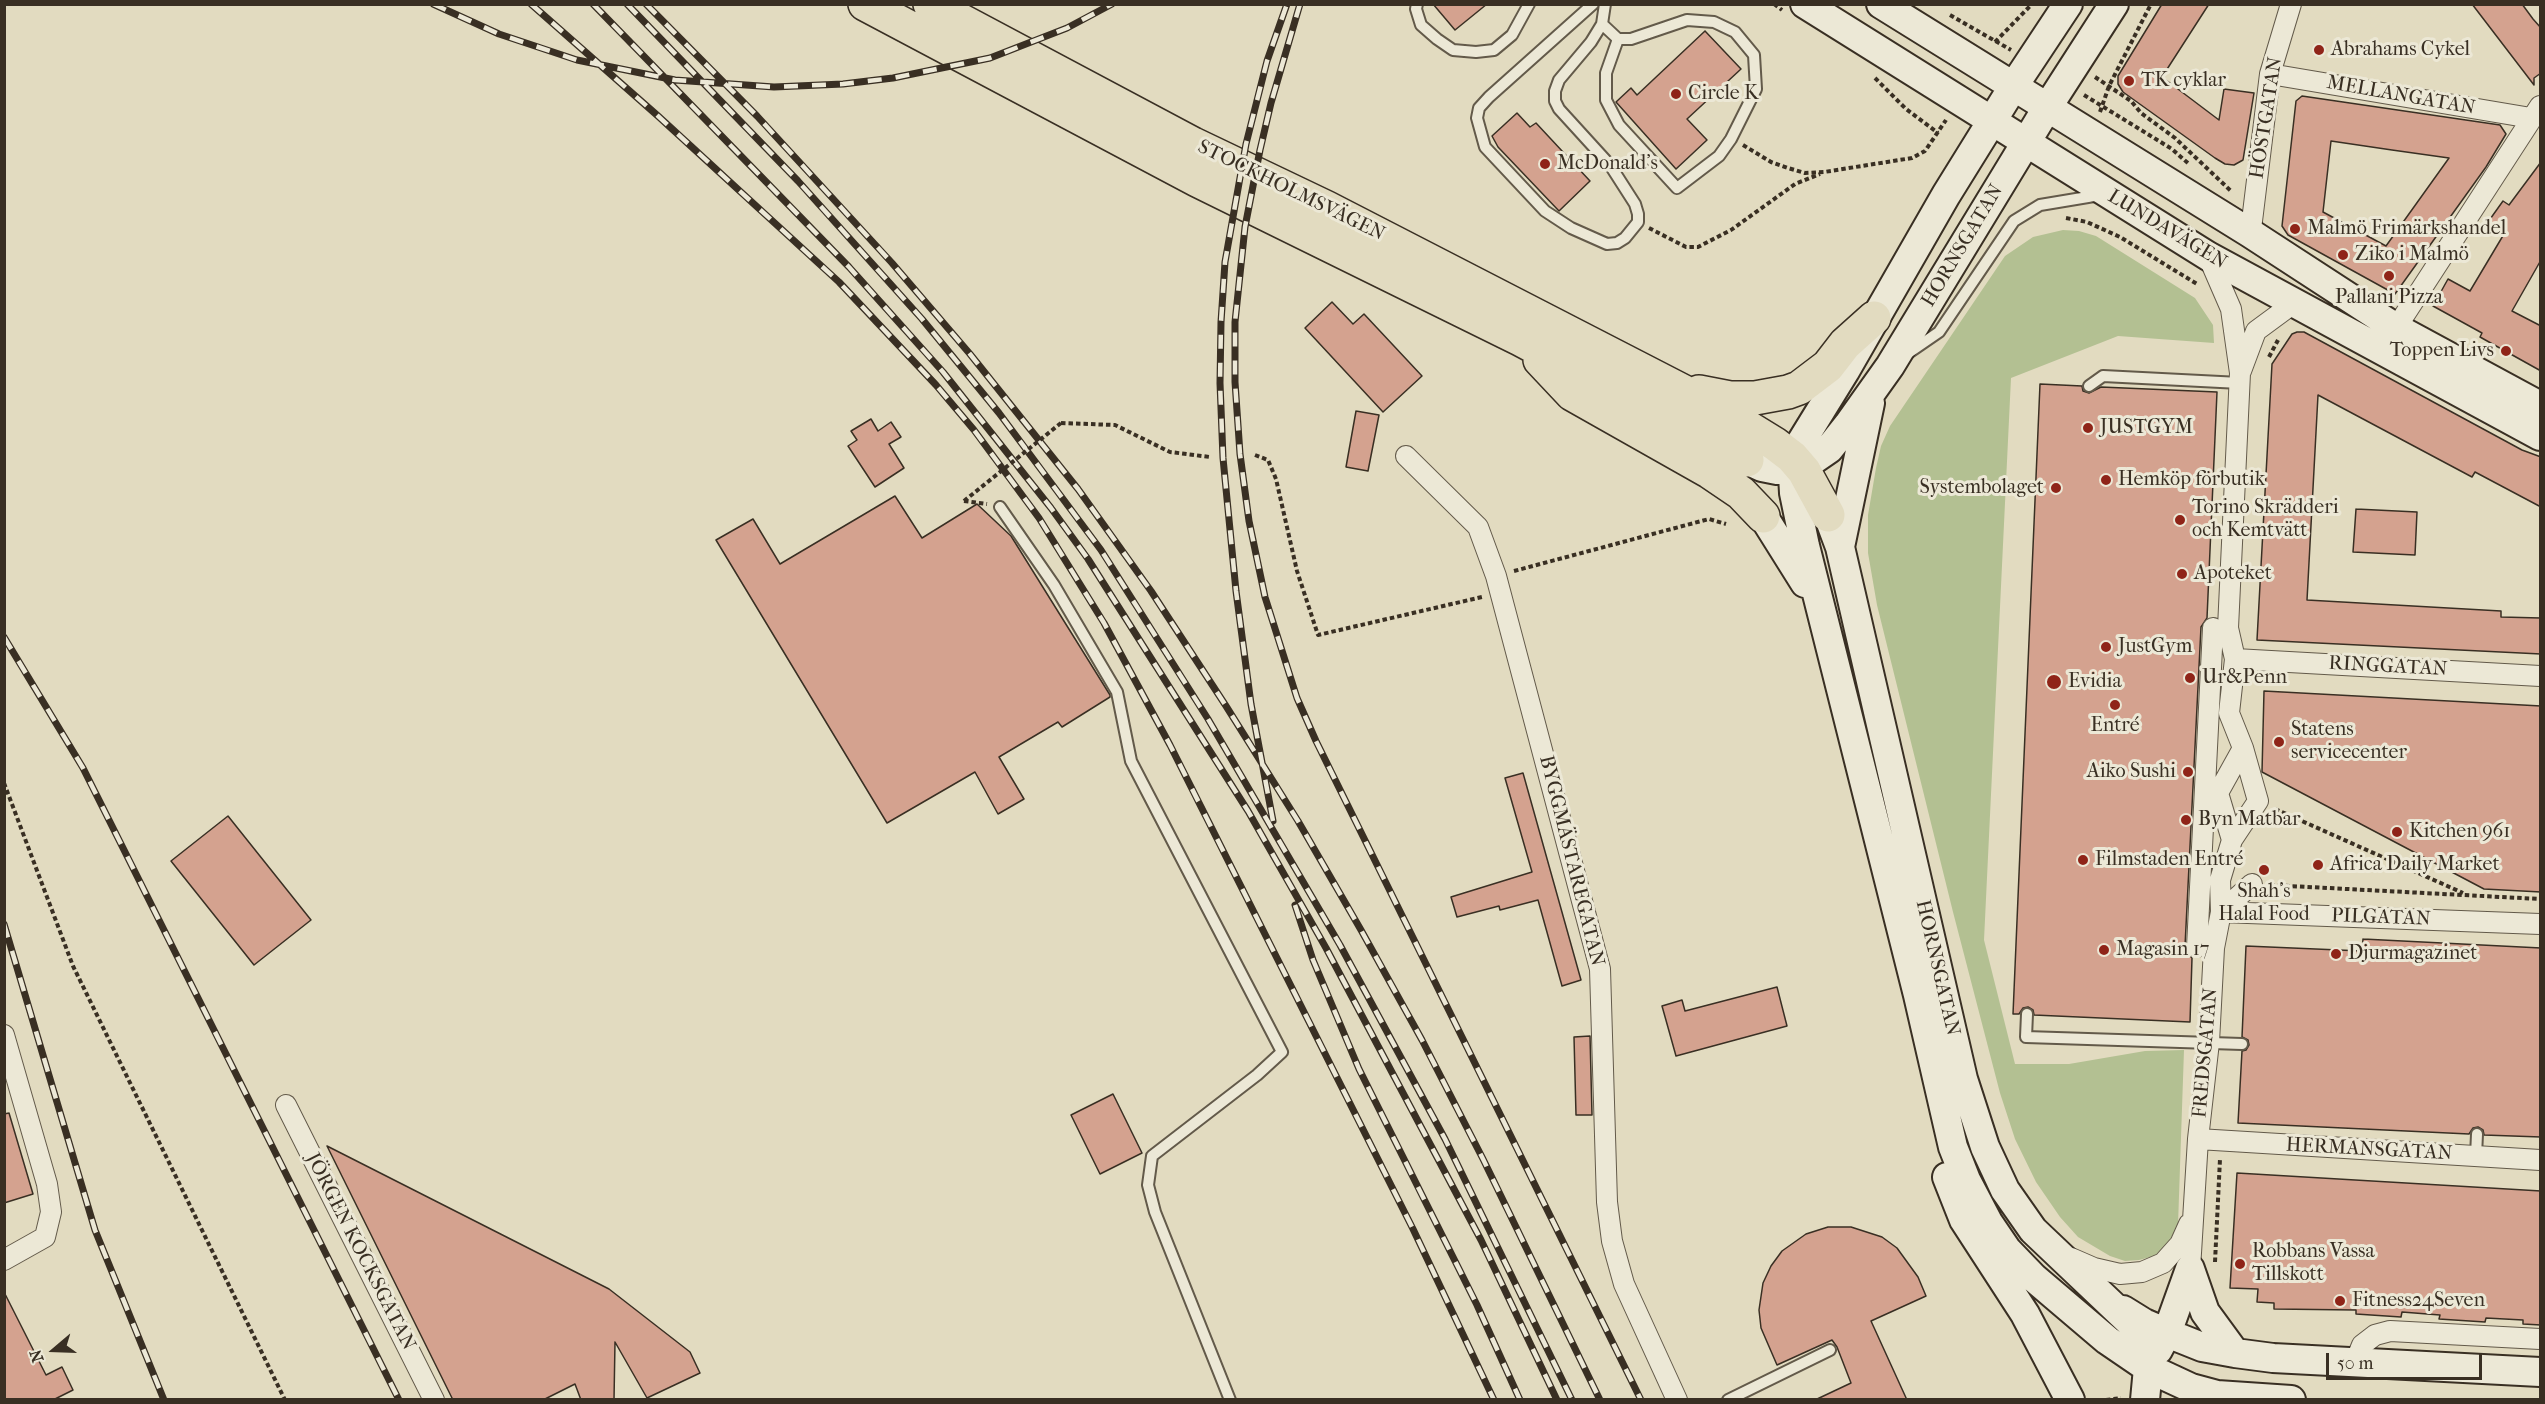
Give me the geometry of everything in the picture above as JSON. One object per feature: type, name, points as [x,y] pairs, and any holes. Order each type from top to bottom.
[{"type":"highway","name":"STOCKHOLMSVÄGEN","points":[[864,4],[1197,180],[1520,339],[1747,460]]},
{"type":"highway","name":"STOCKHOLMSVÄGEN","points":[[930,4],[1193,144],[1327,208],[1653,375]]},
{"type":"highway","points":[[1653,375],[1703,393],[1730,398],[1755,398],[1788,392],[1799,388],[1828,366],[1845,344],[1874,318]]},
{"type":"highway","name":"STOCKHOLMSVÄGEN","points":[[1520,339],[1572,394],[1710,472],[1741,493],[1763,516]]},
{"type":"highway","points":[[1653,375],[1748,427],[1794,464],[1828,515]]},
{"type":"main road","name":"LUNDAVÄGEN","points":[[1805,4],[2208,256],[2541,436]]},
{"type":"main road","name":"LUNDAVÄGEN","points":[[1881,4],[2047,108],[2251,226],[2396,328],[2541,406]]},
{"type":"main road","name":"HORNSGATAN","points":[[2068,4],[2013,87],[1874,318],[1794,464],[1794,493],[1805,546],[1918,995],[1953,1147],[1966,1180],[1988,1222],[2007,1250],[2034,1278],[2107,1340],[2152,1348]]},
{"type":"main road","name":"HORNSGATAN","points":[[1794,464],[1828,449],[1872,393],[2047,108],[2114,4]]},
{"type":"main road","points":[[1840,547],[1872,393]]},
{"type":"main road","points":[[1747,460],[1762,467],[1777,470],[1794,464]]},
{"type":"main road","name":"HORNSGATAN","points":[[1828,515],[1840,547],[1948,1014],[1977,1124],[2005,1190],[2033,1230],[2054,1251],[2106,1299],[2144,1323],[2152,1348],[2191,1388],[2212,1397],[2291,1400]]},
{"type":"main road","name":"HORNSGATAN","points":[[1763,516],[1823,615]]},
{"type":"main road","points":[[1918,995],[1930,1116],[1949,1185],[1964,1220],[2025,1314],[2070,1400]]},
{"type":"main road","points":[[2130,1400],[2190,1269]]},
{"type":"main road","points":[[2190,1269],[2205,1312],[2235,1353]]},
{"type":"main road","points":[[2152,1348],[2202,1347],[2273,1358],[2541,1372]]},
{"type":"main road","points":[[2152,1348],[2185,1364],[2380,1380],[2421,1379],[2490,1369]]},
{"type":"main road","points":[[2145,1400],[2152,1348]]},
{"type":"main road","points":[[2185,1364],[2212,1397]]},
{"type":"street","name":"HÖSTGATAN","points":[[2251,226],[2270,74],[2291,4]]},
{"type":"street","name":"MELLANGATAN","points":[[2270,74],[2536,112]]},
{"type":"street","points":[[2396,328],[2536,112]]},
{"type":"street","points":[[2208,256],[2231,309],[2240,378],[2228,628],[2235,659],[2229,713],[2243,748],[2258,801]]},
{"type":"street","points":[[2240,378],[2256,332],[2294,303]]},
{"type":"street","name":"BYGGMÄSTAREGATAN","points":[[1406,456],[1478,527],[1498,585],[1600,969],[1606,1202],[1612,1242],[1624,1284],[1677,1400]]},
{"type":"street","points":[[2197,947],[2212,628]]},
{"type":"street","name":"RINGGATAN","points":[[2235,659],[2541,676]]},
{"type":"street","points":[[2232,840],[2218,793],[2243,748]]},
{"type":"street","name":"FREDSGATAN","points":[[2190,1269],[2198,1139],[2209,1042],[2214,948],[2221,912],[2220,880],[2232,840],[2258,801]]},
{"type":"street","points":[[2229,948],[2221,912],[2252,884]]},
{"type":"street","name":"PILGATAN","points":[[2221,912],[2541,924]]},
{"type":"street","points":[[4,1035],[47,1184],[51,1212],[45,1237],[4,1260]]},
{"type":"street","name":"JÖRGEN KOCKSGATAN","points":[[286,1105],[434,1400]]},
{"type":"street","name":"HERMANSGATAN","points":[[2198,1139],[2541,1160]]},
{"type":"street","points":[[2054,1251],[2094,1268],[2120,1274],[2142,1272],[2163,1263],[2180,1244],[2193,1213]]},
{"type":"street","points":[[2355,1362],[2362,1345],[2375,1335],[2390,1331],[2541,1339]]},
{"type":"lane","points":[[1417,4],[1416,9],[1421,24],[1437,39],[1453,50],[1476,52],[1494,50],[1512,35],[1529,4]]},
{"type":"lane","points":[[1593,4],[1479,108],[1477,118],[1485,147],[1545,211],[1570,228],[1607,244],[1617,243],[1625,238],[1638,222],[1635,204],[1610,165],[1559,110],[1555,101],[1555,91],[1559,80],[1591,42],[1602,24],[1605,4]]},
{"type":"lane","points":[[1602,24],[1618,39],[1630,39],[1687,20],[1714,22],[1735,32],[1754,55],[1756,89],[1731,139],[1719,156],[1677,188],[1619,125],[1606,100],[1606,73],[1618,39]]},
{"type":"lane","points":[[1890,366],[1939,332],[2014,221],[2040,206],[2108,194]]},
{"type":"lane","points":[[2089,386],[2103,376],[2240,378]]},
{"type":"lane","points":[[1000,507],[1054,585],[1117,692],[1131,761],[1282,1052],[1257,1075],[1152,1156],[1149,1176],[1148,1185],[1155,1212],[1230,1400]]},
{"type":"lane","points":[[2027,1014],[2026,1037],[2242,1044]]},
{"type":"lane","points":[[2476,1156],[2477,1134]]},
{"type":"lane","points":[[1728,1400],[1830,1350]]},
{"type":"path","points":[[1940,10],[1995,41],[2032,4]]},
{"type":"path","points":[[2085,95],[2103,108],[2109,86],[2151,4]]},
{"type":"path","points":[[2012,22],[2042,42]]},
{"type":"path","points":[[2076,64],[2131,101],[2215,175],[2231,190],[2251,226]]},
{"type":"path","points":[[1731,139],[1771,162],[1805,172],[1824,172],[1911,158],[1925,151],[1938,133],[1906,109],[1874,77]]},
{"type":"path","points":[[1638,222],[1686,247],[1698,247],[1731,230],[1795,184],[1824,172]]},
{"type":"path","points":[[2062,217],[2087,222],[2120,237],[2199,285]]},
{"type":"path","points":[[1000,507],[964,501],[1061,423],[1116,425],[1170,452],[1210,458]]},
{"type":"path","points":[[1256,455],[1268,460],[1276,479],[1297,571],[1318,636],[1498,585],[1709,519],[1726,524]]},
{"type":"path","points":[[4,783],[73,966],[285,1400]]},
{"type":"path","points":[[2258,801],[2466,895]]},
{"type":"path","points":[[2252,884],[2541,899]]},
{"type":"path","points":[[2106,1400],[2124,1400]]},
{"type":"green space","points":[[2063,230],[2079,231],[2096,236],[2195,298],[2213,325],[2214,343],[2118,336],[2011,378],[1984,940],[2015,1064],[2069,1064],[2145,1051],[2184,1050],[2178,1225],[2167,1245],[2154,1256],[2125,1261],[2110,1256],[2078,1237],[2060,1217],[2036,1182],[2015,1139],[2000,1093],[1953,912],[1877,605],[1868,553],[1868,515],[1876,468],[1881,446],[1890,426],[2005,256],[2033,237]]},
{"type":"building","points":[[1433,4],[1487,4],[1455,30]]},
{"type":"building","points":[[2162,4],[2209,4],[2162,77],[2219,120],[2224,89],[2254,93],[2243,160],[2234,165],[2225,164],[2215,158],[2123,92],[2118,84],[2118,76]]},
{"type":"building","points":[[2472,4],[2522,4],[2541,28],[2541,73],[2534,78],[2534,85]]},
{"type":"building","points":[[1705,31],[1741,69],[1687,119],[1707,140],[1676,169],[1616,102],[1631,88],[1637,95]]},
{"type":"building","points":[[2302,96],[2500,125],[2506,134],[2486,167],[2395,294],[2288,235],[2282,226],[2296,101]],"holes":[[[2331,141],[2449,158],[2386,246],[2323,212]]]},
{"type":"building","points":[[1517,113],[1530,127],[1536,123],[1590,181],[1559,211],[1498,147],[1492,136]]},
{"type":"building","points":[[2541,162],[2541,260],[2512,311],[2541,326],[2541,371],[2480,337],[2482,333],[2433,306],[2448,279],[2470,291],[2504,234],[2488,222],[2503,201],[2509,205]]},
{"type":"building","points":[[1332,302],[1353,324],[1364,314],[1422,376],[1383,412],[1305,328]]},
{"type":"building","points":[[2304,332],[2522,450],[2541,457],[2541,507],[2475,472],[2472,477],[2318,395],[2307,600],[2501,611],[2501,617],[2541,618],[2541,654],[2257,640],[2272,364],[2292,334]]},
{"type":"building","name":"Entré","points":[[2040,384],[2082,386],[2083,391],[2089,393],[2101,387],[2217,392],[2207,618],[2201,627],[2185,946],[2192,958],[2190,1022],[2034,1015],[2033,1010],[2028,1007],[2023,1008],[2019,1014],[2013,1014]]},
{"type":"building","points":[[1356,411],[1379,415],[1368,471],[1346,467]]},
{"type":"building","points":[[871,419],[878,431],[891,422],[901,437],[889,444],[904,468],[875,487],[848,446],[857,440],[851,431]]},
{"type":"building","points":[[895,496],[922,538],[977,504],[1011,536],[1110,695],[1062,727],[1058,722],[999,757],[1024,799],[998,814],[975,772],[887,823],[716,540],[753,519],[780,564]]},
{"type":"building","points":[[2356,509],[2417,512],[2415,555],[2353,552]]},
{"type":"building","points":[[2264,691],[2541,706],[2541,892],[2484,889],[2262,772]]},
{"type":"building","points":[[1523,773],[1581,980],[1562,986],[1538,900],[1500,910],[1499,906],[1457,917],[1451,897],[1532,872],[1505,778]]},
{"type":"building","points":[[228,816],[311,920],[254,965],[171,861]]},
{"type":"building","points":[[2363,939],[2541,948],[2541,1137],[2484,1135],[2483,1130],[2478,1127],[2473,1128],[2469,1134],[2238,1123],[2242,1051],[2246,1050],[2249,1045],[2248,1040],[2242,1037],[2246,946],[2362,951]]},
{"type":"building","points":[[1777,987],[1787,1026],[1676,1056],[1662,1006],[1682,1000],[1685,1011]]},
{"type":"building","points":[[1590,1036],[1592,1115],[1576,1115],[1574,1037]]},
{"type":"building","points":[[1113,1094],[1142,1153],[1100,1174],[1071,1115]]},
{"type":"building","points":[[9,1113],[33,1194],[4,1203],[4,1114]]},
{"type":"building","points":[[327,1146],[609,1289],[690,1352],[700,1373],[647,1398],[615,1342],[614,1400],[581,1400],[575,1384],[543,1400],[453,1400]]},
{"type":"building","points":[[2237,1173],[2541,1191],[2541,1325],[2523,1324],[2523,1320],[2486,1318],[2485,1322],[2439,1319],[2440,1315],[2402,1312],[2401,1317],[2356,1314],[2356,1310],[2274,1309],[2274,1303],[2257,1302],[2258,1289],[2230,1288]]},
{"type":"building","points":[[1828,1227],[1851,1227],[1882,1237],[1897,1248],[1918,1277],[1926,1296],[1871,1321],[1907,1400],[1815,1400],[1851,1383],[1832,1340],[1777,1365],[1761,1328],[1759,1310],[1763,1283],[1771,1266],[1782,1251],[1806,1234]]},
{"type":"building","points":[[4,1292],[46,1375],[62,1367],[73,1390],[53,1400],[4,1400]]},
{"type":"railway","points":[[433,4],[499,34],[577,60],[675,80],[774,87],[843,84],[893,78],[990,58],[1067,28],[1112,4]]},
{"type":"railway","points":[[531,4],[658,116],[839,282],[936,385],[974,430],[1039,518],[1104,623],[1170,745],[1413,1229],[1494,1400]]},
{"type":"railway","points":[[593,4],[849,267],[943,372],[1051,508],[1088,559],[1248,811],[1326,948],[1481,1240],[1557,1400]]},
{"type":"railway","points":[[627,4],[798,181],[922,319],[999,413],[1101,550],[1208,719],[1340,945],[1445,1139],[1572,1400]]},
{"type":"railway","points":[[646,4],[757,116],[892,263],[970,354],[1078,489],[1151,591],[1298,821],[1361,930],[1422,1040],[1483,1159],[1600,1400]]},
{"type":"railway","points":[[1273,821],[1251,704],[1236,591],[1223,458],[1220,383],[1221,322],[1225,262],[1246,144],[1267,61],[1287,4]]},
{"type":"railway","points":[[1300,4],[1271,103],[1260,150],[1245,227],[1235,322],[1235,382],[1240,454],[1249,521],[1265,597],[1297,698],[1316,741],[1641,1400]]},
{"type":"railway","points":[[4,637],[83,768],[399,1400]]},
{"type":"railway","points":[[1295,905],[1313,960],[1359,1069],[1477,1305],[1520,1400]]},
{"type":"railway","points":[[4,924],[95,1230],[164,1400]]},
{"type":"place","name":"Abrahams Cykel","points":[[2319,50]]},
{"type":"place","name":"TK cyklar","points":[[2129,81]]},
{"type":"place","name":"Circle K","points":[[1676,94]]},
{"type":"place","name":"McDonald's","points":[[1545,164]]},
{"type":"place","name":"Malmö Frimärkshandel","points":[[2295,229]]},
{"type":"place","name":"Ziko i Malmö","points":[[2343,255]]},
{"type":"place","name":"Pallani Pizza","points":[[2389,276]]},
{"type":"place","name":"Toppen Livs","points":[[2506,351]]},
{"type":"place","name":"JUSTGYM","points":[[2088,428]]},
{"type":"place","name":"Hemköp förbutik","points":[[2106,480]]},
{"type":"place","name":"Systembolaget","points":[[2056,488]]},
{"type":"place","name":"Torino Skrädderi och Kemtvätt","points":[[2180,520]]},
{"type":"place","name":"Apoteket","points":[[2182,574]]},
{"type":"place","name":"JustGym","points":[[2106,647]]},
{"type":"place","name":"Ur&Penn","points":[[2190,678]]},
{"type":"place","name":"Evidia","points":[[2054,682]]},
{"type":"place","name":"Entré","points":[[2115,705]]},
{"type":"place","name":"Statens servicecenter","points":[[2279,742]]},
{"type":"place","name":"Aiko Sushi","points":[[2188,772]]},
{"type":"place","name":"Byn Matbar","points":[[2186,820]]},
{"type":"place","name":"Kitchen 961","points":[[2397,832]]},
{"type":"place","name":"Filmstaden Entré","points":[[2083,860]]},
{"type":"place","name":"Africa Daily Market","points":[[2318,865]]},
{"type":"place","name":"Shah's Halal Food","points":[[2264,870]]},
{"type":"place","name":"Magasin 17","points":[[2104,950]]},
{"type":"place","name":"Djurmagazinet","points":[[2336,954]]},
{"type":"place","name":"Robbans Vassa Tillskott","points":[[2240,1264]]},
{"type":"place","name":"Fitness24Seven","points":[[2340,1301]]}]
